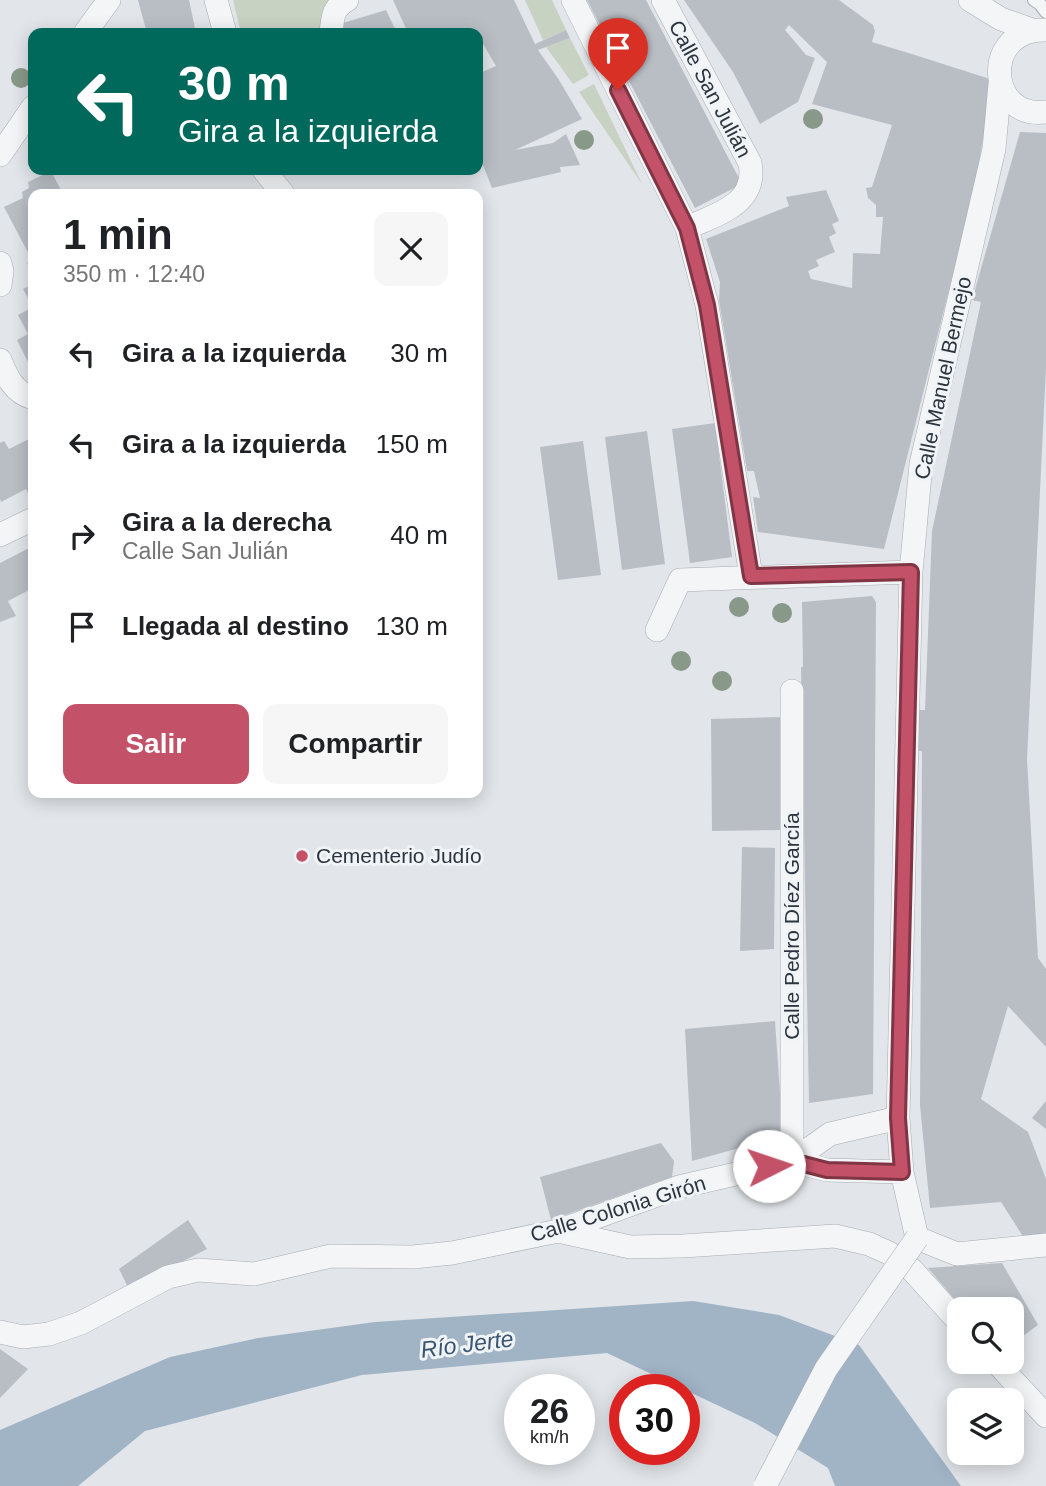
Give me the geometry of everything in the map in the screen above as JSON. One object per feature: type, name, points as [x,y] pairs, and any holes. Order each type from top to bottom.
[{"type":"street","points":[[89,28],[109,0]]},
{"type":"street","points":[[216,0],[224,28]]},
{"type":"street","points":[[332,28],[333,14],[338,5],[347,0]]},
{"type":"street","points":[[573,0],[687,228],[707,305],[751,576]]},
{"type":"street","name":"Calle San Julián","points":[[663,0],[750,163],[752,176],[739,203],[687,228]]},
{"type":"street","points":[[975,1],[1001,19],[1041,24]]},
{"type":"street","points":[[1001,19],[1008,44]]},
{"type":"street","points":[[994,149],[1001,57],[1008,44],[1041,24]]},
{"type":"street","points":[[1000,84],[1018,107],[1028,112],[1046,112]]},
{"type":"street","points":[[994,149],[1018,107]]},
{"type":"street","points":[[0,155],[28,114]]},
{"type":"street","name":"Calle Manuel Bermejo","points":[[917,1238],[902,1172],[898,1118],[911,572],[921,464],[994,149]]},
{"type":"street","points":[[268,175],[279,189]]},
{"type":"street","points":[[0,263],[0,285]]},
{"type":"street","points":[[0,360],[13,386],[28,397]]},
{"type":"street","points":[[0,535],[28,521]]},
{"type":"street","points":[[657,630],[680,580],[911,572]]},
{"type":"street","name":"Calle Pedro Díez García","points":[[792,691],[792,1161]]},
{"type":"street","name":"Calle Colonia Girón","points":[[0,1332],[23,1337],[49,1334],[81,1323],[168,1277],[198,1270],[254,1274],[331,1256],[412,1257],[452,1253],[558,1231],[679,1187],[792,1161],[830,1134],[898,1118]]},
{"type":"street","name":"Calle Colonia Girón","points":[[792,1161],[827,1170],[902,1172]]},
{"type":"street","points":[[558,1231],[630,1247],[835,1236],[869,1244],[889,1253],[912,1270],[947,1309]]},
{"type":"street","points":[[765,1486],[826,1369],[917,1238],[957,1254],[1046,1245]]},
{"type":"street","points":[[1007,1374],[1046,1416]]},
{"type":"lane","points":[[1034,0],[1040,4],[1041,24]]},
{"type":"green space","points":[[233,0],[336,0],[324,28],[240,28]]},
{"type":"green space","points":[[525,0],[552,0],[566,30],[543,40]]},
{"type":"green space","points":[[570,38],[589,75],[573,84],[546,47]]},
{"type":"green space","points":[[594,84],[642,184],[579,92]]},
{"type":"water","name":"Río Jerte","points":[[693,1301],[779,1315],[859,1345],[961,1486],[835,1486],[828,1468],[755,1423],[700,1397],[700,1374],[651,1374],[607,1353],[362,1375],[145,1431],[78,1486],[0,1486],[0,1430],[170,1357],[258,1338],[375,1322]]},
{"type":"building","points":[[138,0],[189,0],[195,28],[146,28]]},
{"type":"building","points":[[393,0],[514,0],[535,44],[566,30],[570,38],[538,50],[582,119],[515,150],[553,143],[566,134],[580,165],[560,167],[561,172],[492,188],[483,165],[483,72],[496,66],[483,44],[483,28],[406,28]]},
{"type":"building","points":[[587,0],[646,0],[742,184],[695,208]]},
{"type":"building","points":[[684,0],[839,0],[873,25],[875,31],[872,42],[993,80],[975,186],[884,549],[758,532],[753,497],[760,498],[754,471],[747,471],[719,300],[720,282],[706,239],[789,206],[786,197],[826,190],[839,221],[832,224],[836,233],[829,237],[835,252],[816,260],[819,266],[808,271],[811,279],[852,288],[853,253],[880,254],[883,217],[876,217],[876,205],[868,198],[866,188],[872,187],[892,125],[812,104],[827,62],[789,25],[785,30],[806,55],[815,58],[798,102],[760,124],[733,72]]},
{"type":"building","points":[[386,10],[395,28],[344,28],[343,23]]},
{"type":"building","points":[[1020,132],[1046,133],[1046,367],[1027,759],[1038,958],[1046,969],[1046,1047],[1008,1006],[981,1099],[1028,1132],[1046,1179],[1046,1238],[1026,1241],[1001,1202],[930,1208],[920,1105],[922,751],[911,751],[913,710],[925,710],[932,531],[981,302],[972,300]]},
{"type":"building","points":[[43,175],[53,175],[60,189],[28,189],[28,252],[4,207],[23,198],[22,192],[29,188],[28,182]]},
{"type":"building","points":[[28,310],[28,334],[18,315]]},
{"type":"building","points":[[28,334],[28,362],[17,340]]},
{"type":"building","points":[[715,423],[732,557],[690,563],[672,429]]},
{"type":"building","points":[[647,431],[665,564],[622,570],[605,437]]},
{"type":"building","points":[[28,440],[28,493],[26,489],[1,502],[0,443],[4,441],[9,449]]},
{"type":"building","points":[[583,441],[601,575],[558,580],[540,447]]},
{"type":"building","points":[[28,549],[28,591],[8,601],[16,616],[0,622],[0,563]]},
{"type":"building","points":[[872,596],[876,602],[873,1094],[809,1103],[802,602]]},
{"type":"building","points":[[783,717],[783,830],[712,831],[711,719]]},
{"type":"building","points":[[742,847],[775,848],[774,949],[740,951]]},
{"type":"building","points":[[775,1021],[783,1136],[692,1161],[685,1029]]},
{"type":"building","points":[[1046,1101],[1046,1129],[1032,1118]]},
{"type":"building","points":[[661,1143],[674,1161],[672,1177],[551,1220],[540,1177]]},
{"type":"building","points":[[188,1220],[207,1249],[129,1289],[119,1269]]},
{"type":"building","points":[[1002,1263],[1022,1297],[953,1297],[928,1268]]},
{"type":"building","points":[[1024,1301],[1038,1325],[1024,1335]]},
{"type":"building","points":[[0,1349],[28,1369],[0,1398]]},
{"type":"place","name":"Cementerio Judío","points":[[302,856]]},
{"type":"route","points":[[618,90],[687,228],[707,305],[751,576],[911,572],[898,1118],[902,1172],[827,1170],[792,1161],[769,1166]]}]
